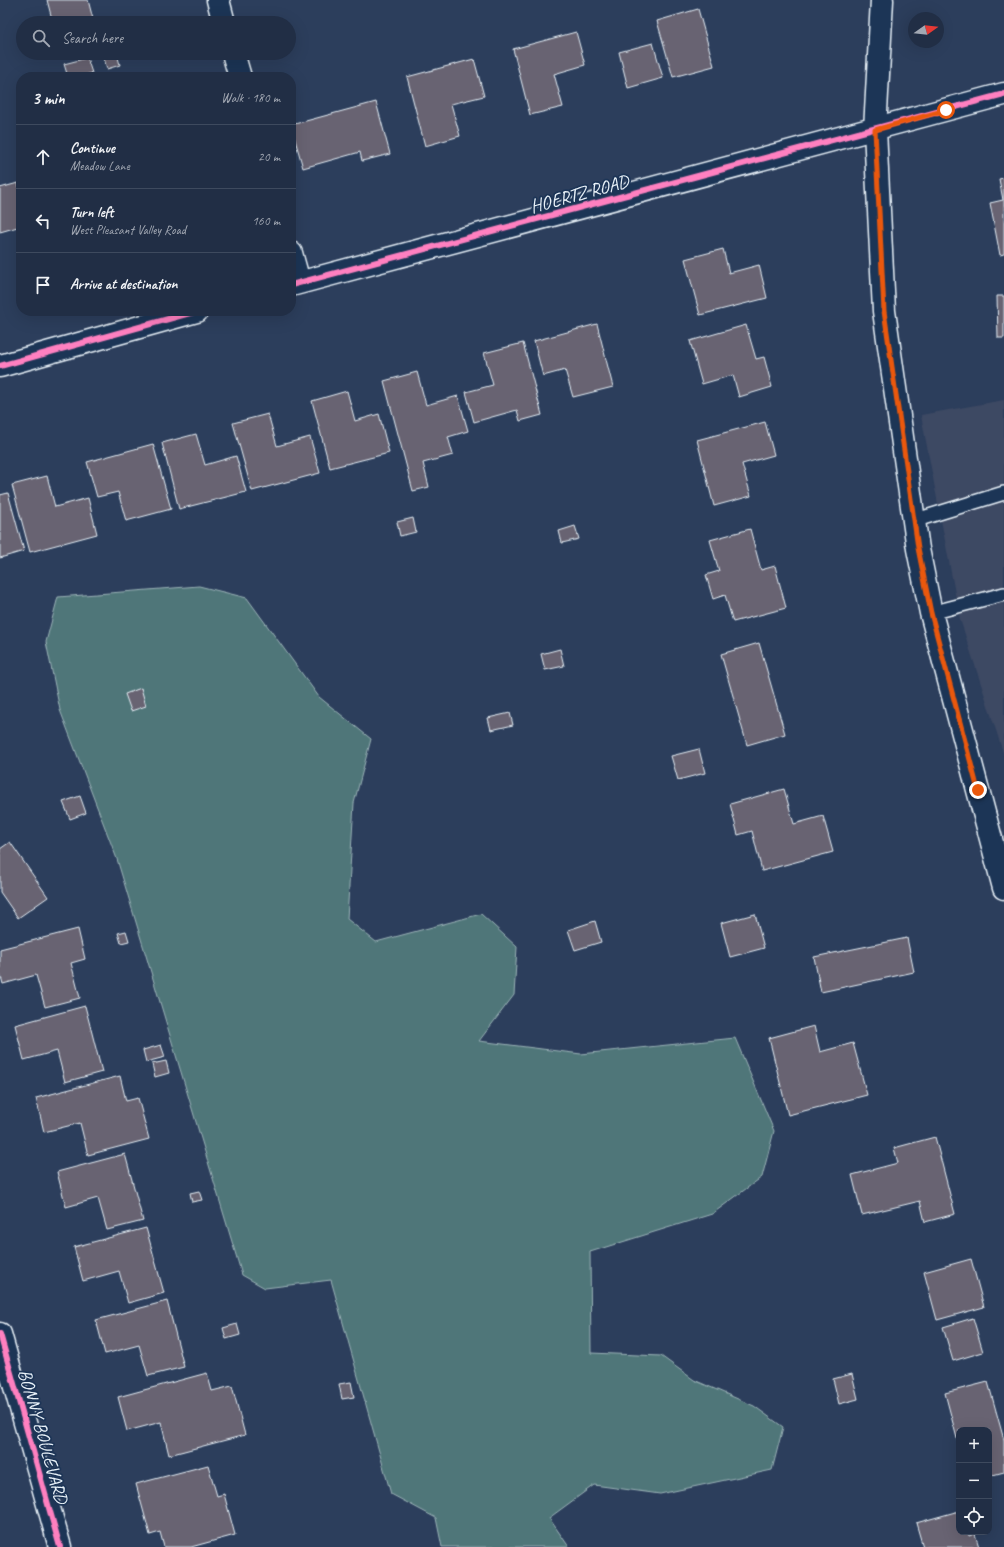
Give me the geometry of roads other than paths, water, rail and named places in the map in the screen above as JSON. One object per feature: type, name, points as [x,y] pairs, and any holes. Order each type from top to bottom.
[{"type":"street","points":[[218,0],[222,16]]},
{"type":"street","points":[[882,0],[875,130],[884,311],[914,521],[931,613],[1004,888]]},
{"type":"street","points":[[235,60],[239,72]]},
{"type":"street","name":"HOERTZ ROAD","points":[[296,283],[875,130],[1004,94]]},
{"type":"street","points":[[0,366],[179,316]]},
{"type":"street","name":"BONNY BOULEVARD","points":[[0,1334],[60,1547]]},
{"type":"lane","points":[[914,521],[1004,493]]},
{"type":"lane","points":[[931,613],[1004,594]]}]
